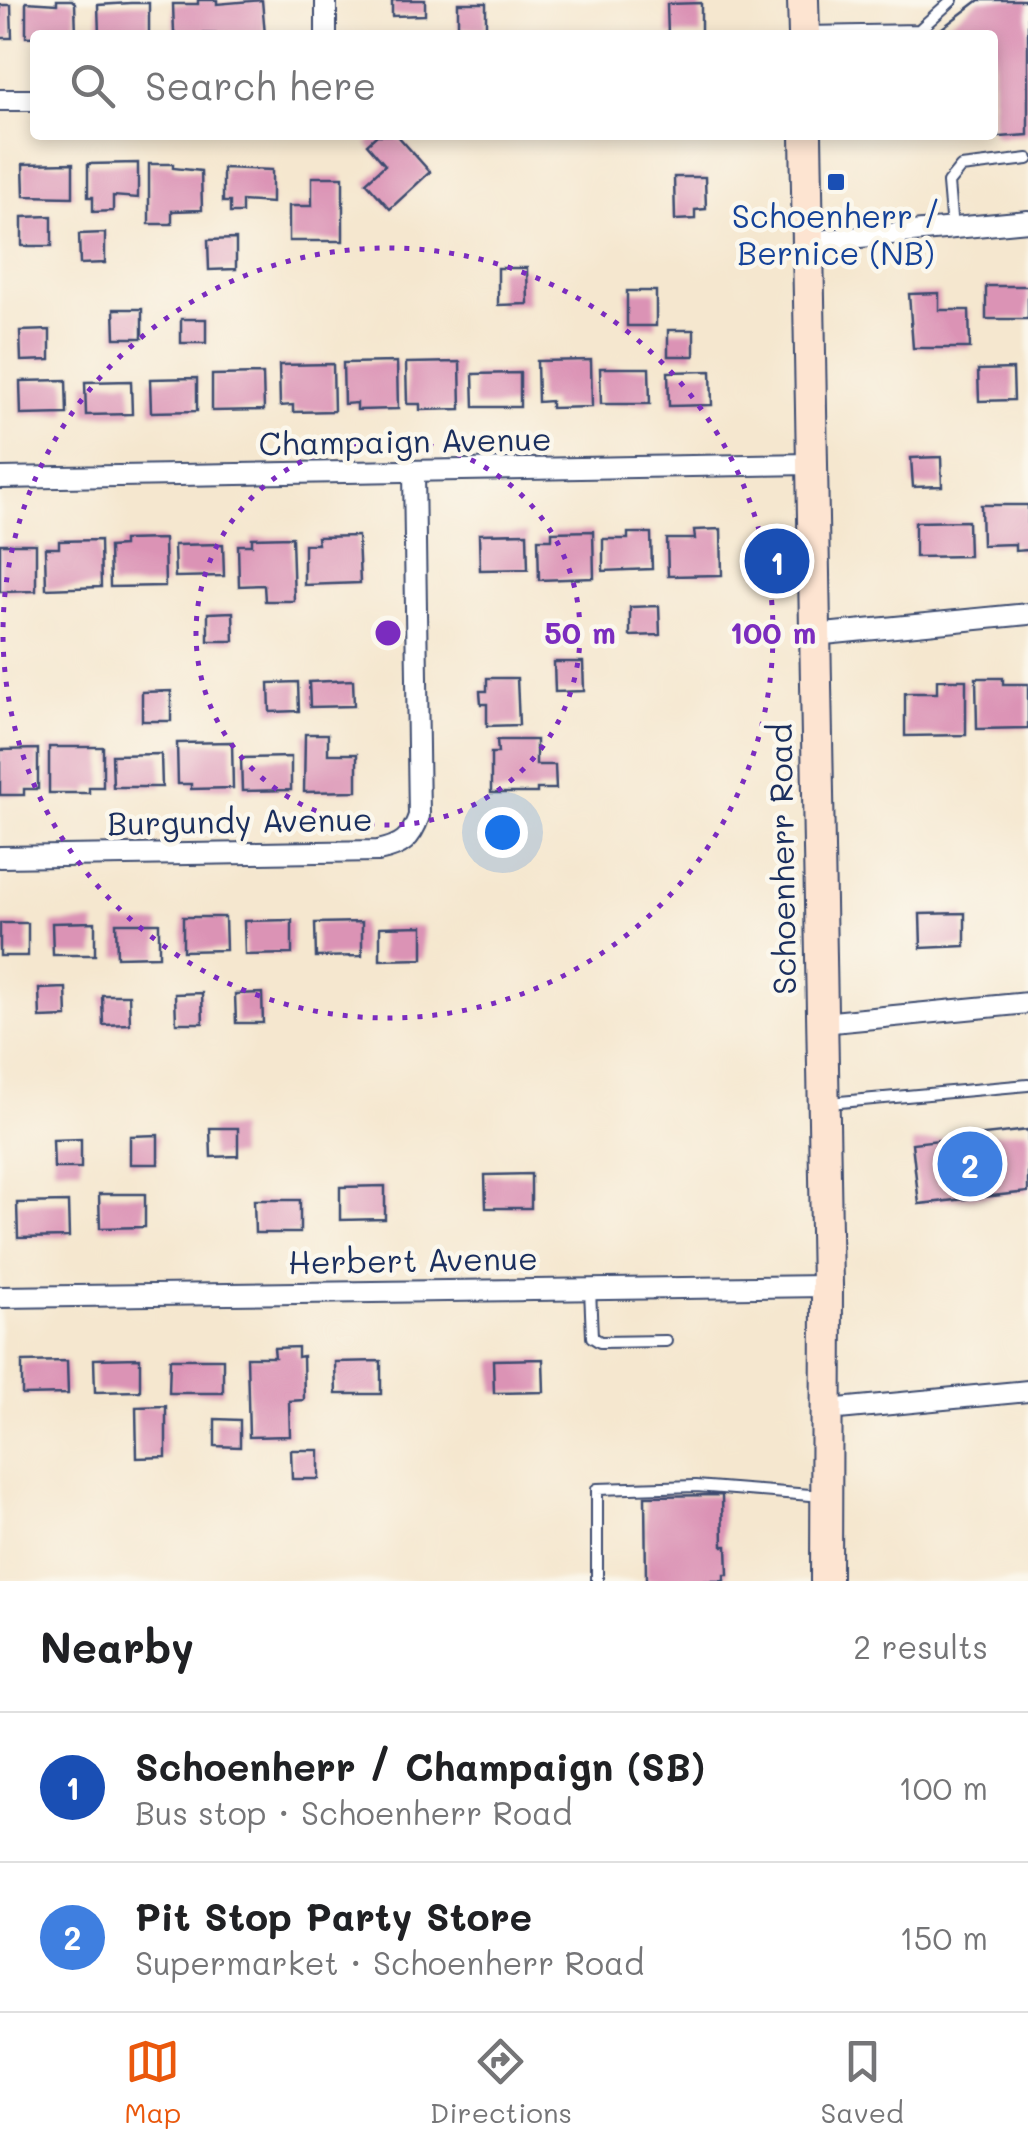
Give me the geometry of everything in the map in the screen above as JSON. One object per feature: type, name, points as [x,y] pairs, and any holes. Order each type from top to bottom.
[{"type":"main road","points":[[803,0],[804,30]]},
{"type":"main road","name":"Schoenherr Road","points":[[806,140],[827,1286],[826,1581]]},
{"type":"street","points":[[326,0],[326,30]]},
{"type":"street","points":[[0,100],[30,100]]},
{"type":"street","points":[[807,242],[1028,221]]},
{"type":"street","name":"Champaign Avenue","points":[[0,478],[811,464]]},
{"type":"street","name":"Burgundy Avenue","points":[[0,856],[378,851],[398,847],[412,836],[419,816],[414,472]]},
{"type":"street","points":[[814,635],[1028,614]]},
{"type":"street","points":[[822,1024],[1028,1003]]},
{"type":"street","name":"Herbert Avenue","points":[[0,1297],[827,1286]]},
{"type":"street","points":[[828,1410],[1028,1392]]},
{"type":"lane","points":[[919,30],[952,0]]},
{"type":"lane","points":[[952,230],[948,183],[961,167],[1028,160]]},
{"type":"lane","points":[[823,1103],[1028,1085]]},
{"type":"lane","points":[[590,1288],[592,1337],[600,1342],[666,1342]]},
{"type":"lane","points":[[597,1581],[597,1488],[696,1486],[825,1497]]},
{"type":"building","points":[[57,0],[75,3],[76,30],[30,30],[30,37],[26,37],[26,2],[57,4]]},
{"type":"building","points":[[198,0],[217,0],[217,4],[262,0],[265,30],[174,30],[173,4],[198,4]]},
{"type":"building","points":[[392,0],[425,0],[425,15],[392,16]]},
{"type":"building","points":[[979,0],[1028,0],[1028,135],[998,136],[998,30],[940,30]]},
{"type":"building","points":[[149,3],[149,30],[99,30],[98,5]]},
{"type":"building","points":[[458,3],[486,3],[486,29],[458,29]]},
{"type":"building","points":[[701,3],[701,30],[668,30],[667,4]]},
{"type":"building","points":[[0,5],[11,5],[12,38],[0,38]]},
{"type":"building","points":[[371,140],[401,140],[430,172],[390,209],[366,182],[385,165],[367,144]]},
{"type":"building","points":[[73,163],[73,197],[24,196],[23,164]]},
{"type":"building","points":[[138,163],[138,198],[113,196],[113,211],[93,212],[93,197],[88,197],[88,164]]},
{"type":"building","points":[[149,164],[173,164],[173,168],[201,171],[202,210],[172,211],[172,224],[149,224]]},
{"type":"building","points":[[223,168],[272,170],[272,203],[242,201],[242,213],[230,213],[230,202],[223,202]]},
{"type":"building","points":[[312,177],[343,177],[343,241],[289,241],[289,206],[312,206]]},
{"type":"building","points":[[674,177],[705,177],[706,209],[695,210],[695,219],[675,220]]},
{"type":"building","points":[[52,216],[52,246],[22,246],[22,217]]},
{"type":"building","points":[[105,233],[105,263],[80,264],[79,234]]},
{"type":"building","points":[[236,239],[236,269],[209,270],[208,240]]},
{"type":"building","points":[[498,268],[527,268],[528,304],[498,305]]},
{"type":"building","points":[[986,286],[1028,286],[1028,319],[986,319]]},
{"type":"building","points":[[627,291],[656,291],[656,326],[627,326]]},
{"type":"building","points":[[939,293],[939,310],[969,310],[970,348],[913,348],[909,294]]},
{"type":"building","points":[[114,309],[142,309],[142,338],[115,338]]},
{"type":"building","points":[[181,319],[206,319],[206,343],[181,343]]},
{"type":"building","points":[[50,330],[50,360],[21,361],[20,331]]},
{"type":"building","points":[[668,330],[694,330],[694,356],[668,356]]},
{"type":"building","points":[[591,360],[592,407],[551,408],[551,401],[538,402],[537,361]]},
{"type":"building","points":[[397,362],[398,409],[357,410],[357,403],[344,404],[343,363]]},
{"type":"building","points":[[460,362],[461,409],[420,410],[420,404],[407,404],[406,363]]},
{"type":"building","points":[[333,364],[334,411],[293,412],[293,405],[280,406],[279,365]]},
{"type":"building","points":[[600,368],[649,368],[650,404],[601,404]]},
{"type":"building","points":[[1013,369],[1014,400],[979,401],[978,370]]},
{"type":"building","points":[[711,371],[712,405],[669,406],[668,372]]},
{"type":"building","points":[[520,373],[520,407],[474,407],[473,374]]},
{"type":"building","points":[[263,374],[264,410],[212,411],[212,375]]},
{"type":"building","points":[[197,378],[197,411],[151,412],[150,379]]},
{"type":"building","points":[[66,380],[67,414],[21,415],[20,381]]},
{"type":"building","points":[[131,381],[132,414],[86,415],[85,382]]},
{"type":"building","points":[[941,457],[942,486],[913,487],[911,458]]},
{"type":"building","points":[[981,505],[1028,505],[1028,550],[1015,551],[1015,544],[982,545]]},
{"type":"building","points":[[968,521],[969,556],[915,557],[915,522]]},
{"type":"building","points":[[721,529],[722,575],[668,576],[667,539],[695,539],[694,530]]},
{"type":"building","points":[[593,531],[594,578],[539,580],[538,539],[552,539],[552,532]]},
{"type":"building","points":[[527,533],[528,569],[480,570],[479,534]]},
{"type":"building","points":[[628,533],[651,533],[652,569],[603,571],[603,539],[628,539]]},
{"type":"building","points":[[358,536],[360,583],[304,585],[304,544],[318,544],[317,537]]},
{"type":"building","points":[[292,537],[294,601],[265,601],[264,585],[239,586],[238,545],[252,545],[252,538]]},
{"type":"building","points":[[164,539],[165,586],[110,587],[109,547],[123,546],[123,540]]},
{"type":"building","points":[[100,540],[101,587],[46,589],[45,548],[59,548],[59,541]]},
{"type":"building","points":[[0,544],[36,544],[36,591],[0,592]]},
{"type":"building","points":[[223,544],[224,576],[175,577],[174,545]]},
{"type":"building","points":[[659,606],[660,635],[630,636],[630,607]]},
{"type":"building","points":[[233,612],[234,641],[208,641],[208,613]]},
{"type":"building","points":[[554,662],[583,662],[584,691],[555,692]]},
{"type":"building","points":[[487,678],[517,678],[519,725],[487,726],[487,704],[481,704],[480,691],[487,691]]},
{"type":"building","points":[[976,678],[1003,678],[1003,684],[1028,684],[1028,728],[977,729]]},
{"type":"building","points":[[353,680],[354,706],[310,707],[309,682]]},
{"type":"building","points":[[937,680],[966,680],[966,735],[905,736],[905,693],[937,693]]},
{"type":"building","points":[[298,682],[299,711],[270,712],[269,683]]},
{"type":"building","points":[[171,691],[171,721],[142,721],[142,692]]},
{"type":"building","points":[[305,734],[328,734],[328,754],[357,754],[357,791],[304,792]]},
{"type":"building","points":[[497,740],[536,740],[536,765],[555,765],[556,789],[491,793],[491,753],[498,753]]},
{"type":"building","points":[[232,742],[233,788],[191,789],[191,784],[178,784],[177,743]]},
{"type":"building","points":[[49,747],[103,747],[103,787],[89,787],[89,793],[49,793]]},
{"type":"building","points":[[38,749],[38,789],[24,789],[24,795],[0,795],[0,750]]},
{"type":"building","points":[[161,754],[162,787],[113,787],[112,755]]},
{"type":"building","points":[[291,757],[291,790],[242,791],[241,758]]},
{"type":"building","points":[[965,913],[965,946],[921,948],[920,914]]},
{"type":"building","points":[[183,917],[225,917],[226,950],[183,951]]},
{"type":"building","points":[[292,920],[292,954],[245,955],[244,921]]},
{"type":"building","points":[[95,922],[95,955],[53,955],[52,923]]},
{"type":"building","points":[[362,922],[362,956],[316,957],[315,923]]},
{"type":"building","points":[[0,923],[28,923],[28,956],[0,956]]},
{"type":"building","points":[[116,923],[159,923],[159,956],[117,957]]},
{"type":"building","points":[[423,926],[423,959],[380,960],[380,927]]},
{"type":"building","points":[[66,988],[67,1017],[40,1018],[39,989]]},
{"type":"building","points":[[202,993],[203,1023],[176,1023],[175,994]]},
{"type":"building","points":[[262,993],[263,1023],[236,1023],[235,994]]},
{"type":"building","points":[[102,995],[129,995],[130,1024],[103,1025]]},
{"type":"building","points":[[210,1128],[238,1128],[238,1156],[211,1157]]},
{"type":"building","points":[[1028,1130],[1028,1192],[919,1204],[912,1143]]},
{"type":"building","points":[[158,1135],[158,1164],[130,1164],[130,1136]]},
{"type":"building","points":[[81,1139],[81,1168],[54,1168],[53,1140]]},
{"type":"building","points":[[531,1174],[531,1208],[486,1208],[485,1175]]},
{"type":"building","points":[[385,1186],[385,1219],[340,1220],[340,1187]]},
{"type":"building","points":[[99,1194],[145,1194],[145,1227],[100,1228]]},
{"type":"building","points":[[254,1200],[300,1200],[300,1233],[255,1233]]},
{"type":"building","points":[[68,1202],[69,1237],[18,1238],[17,1203]]},
{"type":"building","points":[[298,1347],[298,1357],[303,1356],[304,1400],[289,1401],[290,1436],[249,1437],[247,1357],[275,1357],[274,1348]]},
{"type":"building","points":[[140,1358],[140,1391],[95,1392],[94,1359]]},
{"type":"building","points":[[170,1359],[223,1359],[223,1393],[169,1393]]},
{"type":"building","points":[[543,1359],[544,1392],[494,1393],[493,1360]]},
{"type":"building","points":[[67,1361],[68,1394],[22,1395],[22,1362]]},
{"type":"building","points":[[381,1361],[381,1394],[336,1394],[335,1362]]},
{"type":"building","points":[[166,1406],[166,1457],[137,1458],[136,1407]]},
{"type":"building","points":[[215,1419],[240,1420],[240,1447],[215,1446]]},
{"type":"building","points":[[291,1450],[319,1450],[319,1479],[292,1479]]},
{"type":"building","points":[[722,1495],[728,1575],[724,1575],[724,1581],[646,1581],[645,1496]]},
{"type":"place","name":"Schoenherr / Bernice (NB)","points":[[836,182]]},
{"type":"place","name":"Schoenherr / Champaign (SB)","points":[[777,561]]},
{"type":"place","name":"Pit Stop Party Store","points":[[970,1164]]}]
